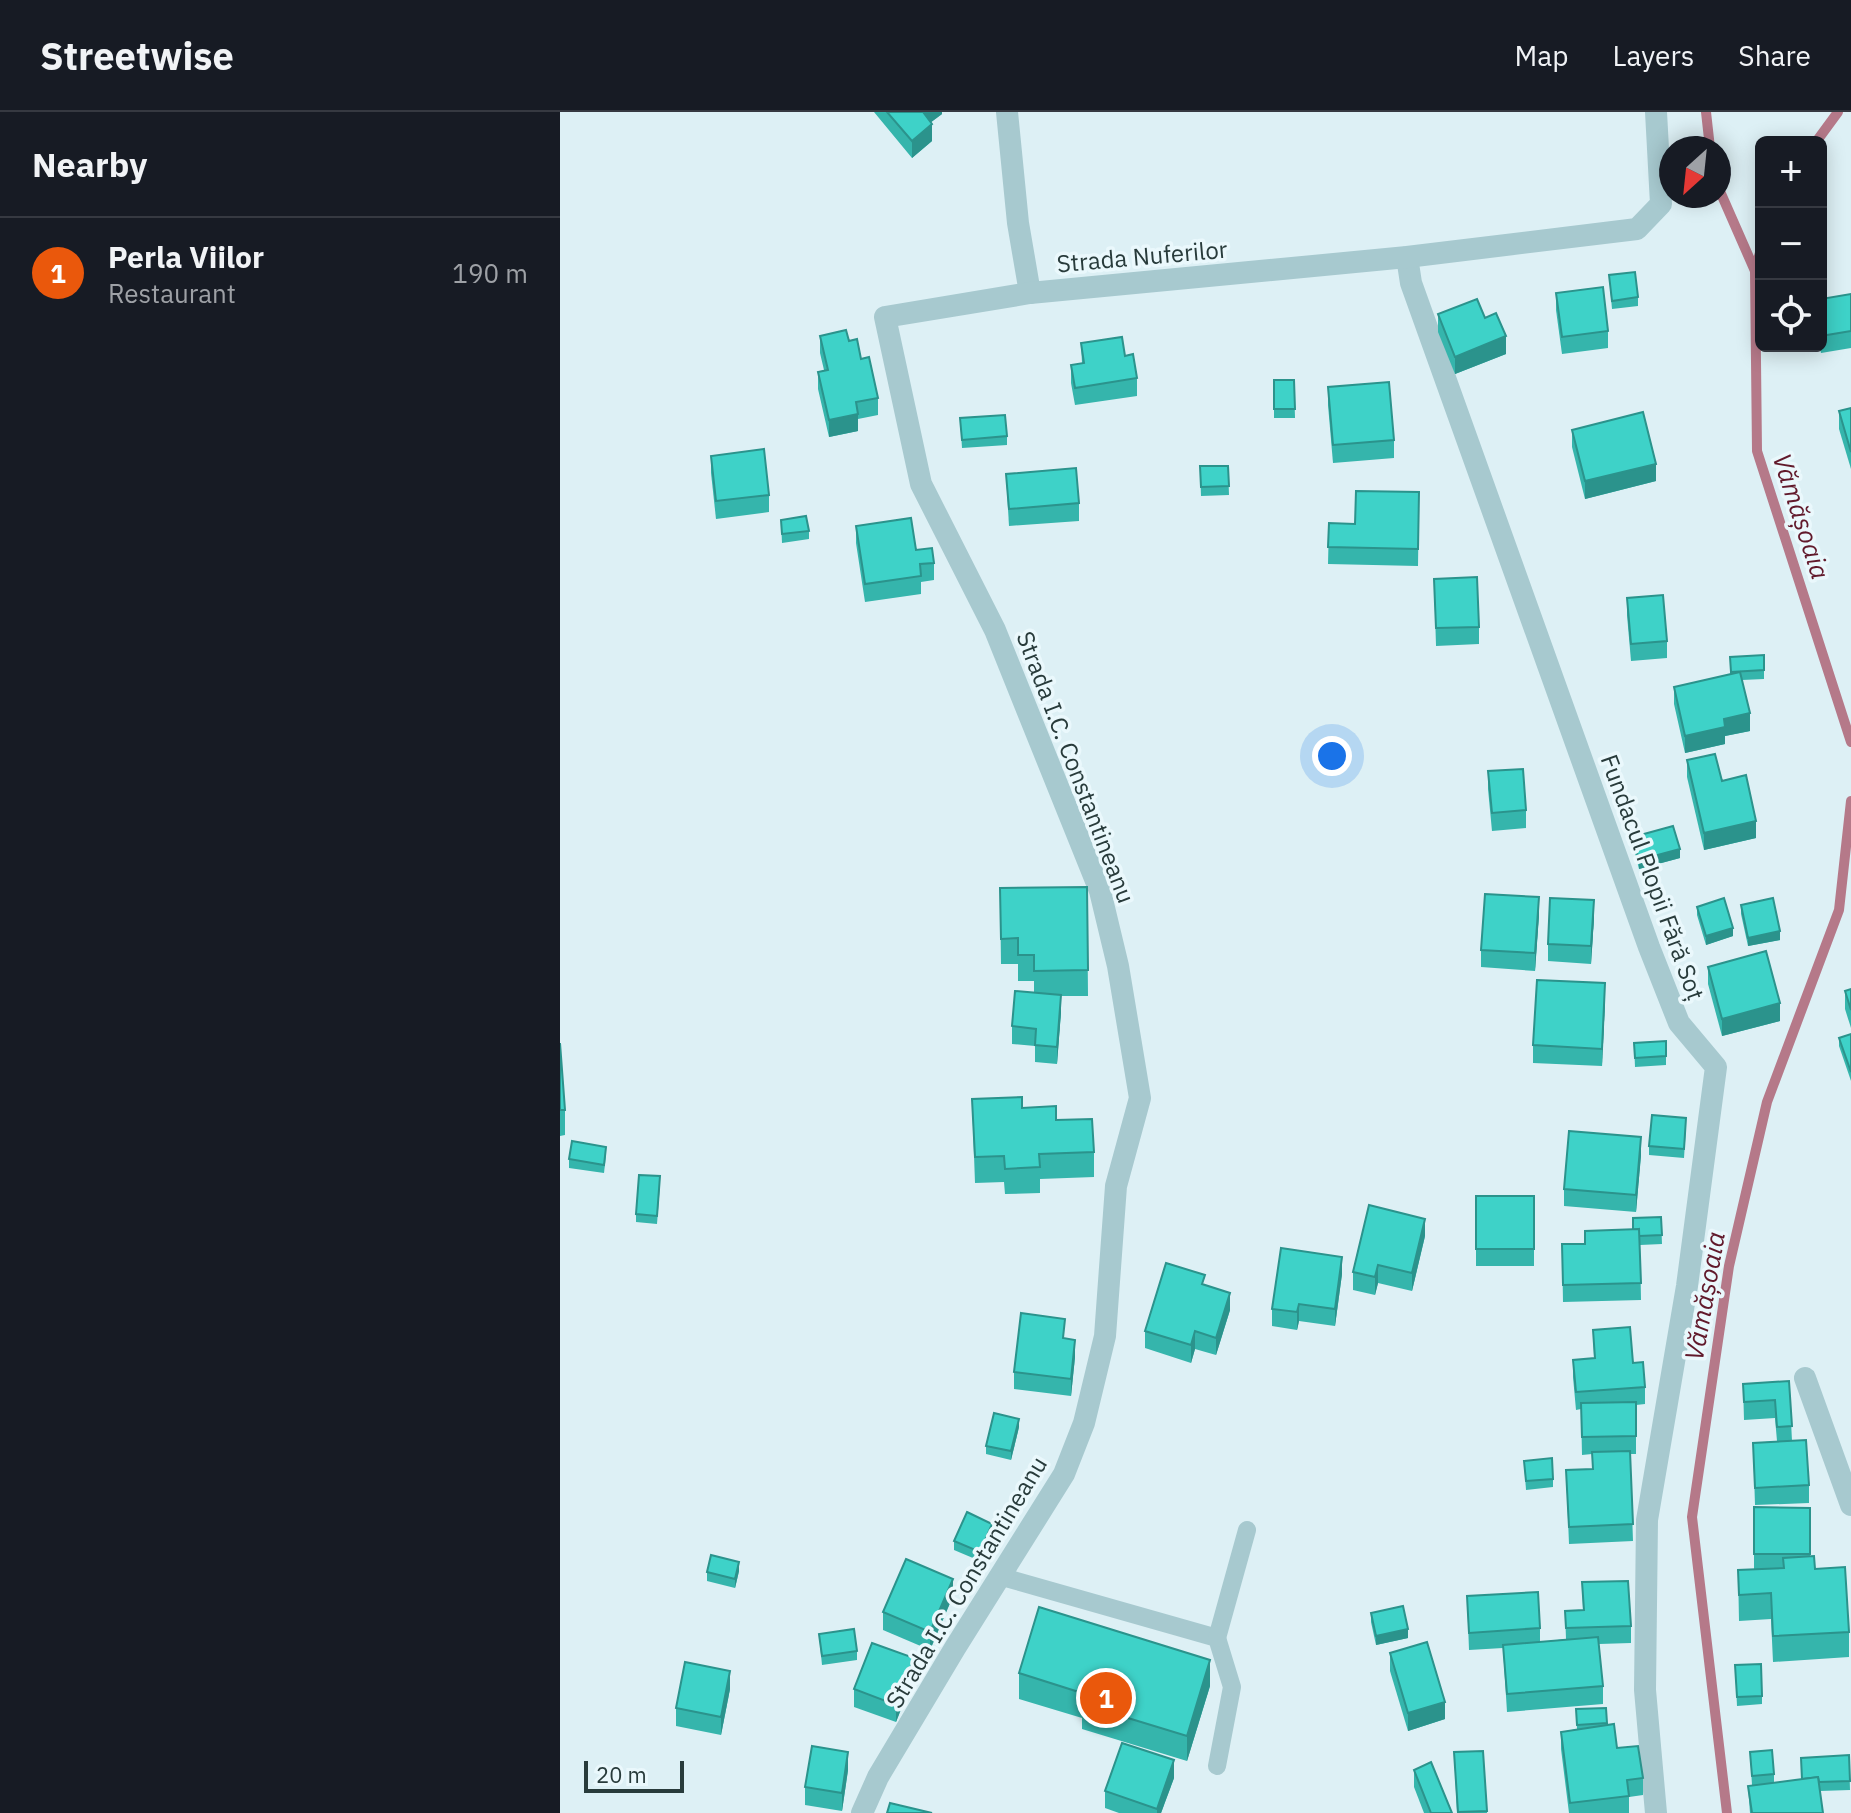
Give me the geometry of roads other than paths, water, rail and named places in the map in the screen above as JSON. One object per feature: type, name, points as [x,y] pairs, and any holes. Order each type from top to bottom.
[{"type":"street","points":[[1007,112],[1018,223],[1030,293]]},
{"type":"street","name":"Strada Nuferilor","points":[[885,317],[1030,293],[1407,257],[1637,229],[1661,204],[1656,112]]},
{"type":"street","name":"Fundacul Plopii Fără Soț","points":[[1407,257],[1416,298],[1649,947],[1679,1023],[1716,1067],[1687,1286],[1647,1520],[1645,1690],[1656,1813]]},
{"type":"street","name":"Strada I.C. Constantineanu","points":[[862,1813],[878,1777],[1064,1474],[1084,1423],[1105,1336],[1116,1186],[1140,1098],[1118,966],[1100,891],[995,630],[921,484],[885,317]]},
{"type":"street","points":[[1805,1378],[1851,1505]]},
{"type":"lane","points":[[1217,1766],[1232,1687],[1217,1638],[1247,1530]]},
{"type":"lane","points":[[999,1576],[1217,1638]]},
{"type":"waterway","points":[[1706,112],[1709,136]]},
{"type":"waterway","name":"Vămășoaia","points":[[1820,136],[1838,112]]},
{"type":"waterway","points":[[1727,208],[1755,271]]},
{"type":"waterway","name":"Vămășoaia","points":[[1755,280],[1757,451],[1851,742]]},
{"type":"waterway","name":"Vămășoaia","points":[[1727,1813],[1692,1517],[1729,1266],[1767,1102],[1839,910],[1851,801]]},
{"type":"place","name":"Perla Viilor","points":[[1106,1698]]}]
